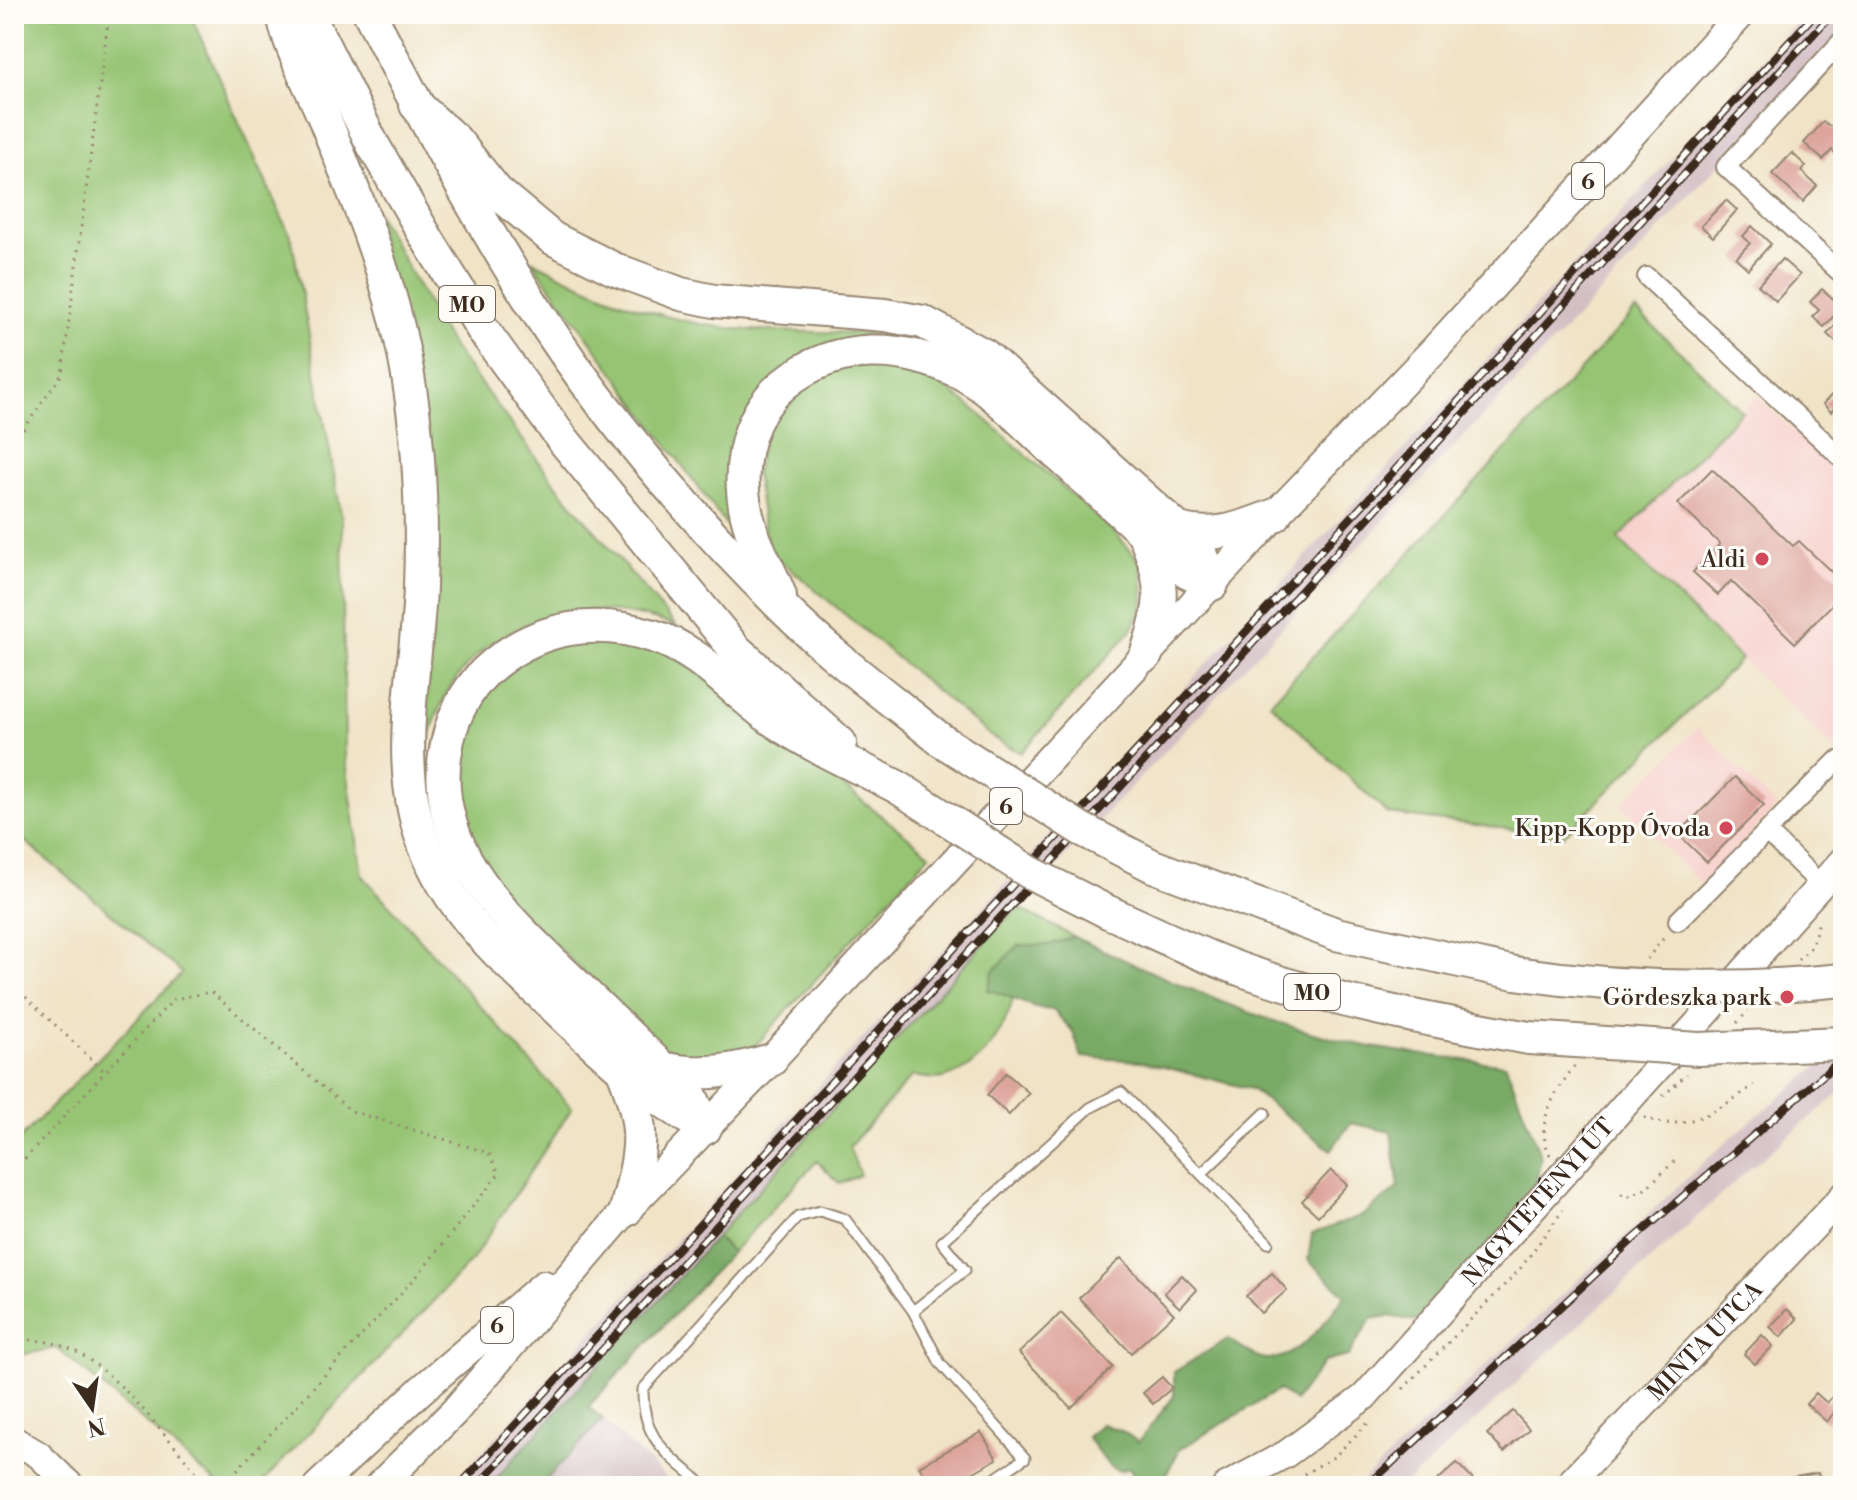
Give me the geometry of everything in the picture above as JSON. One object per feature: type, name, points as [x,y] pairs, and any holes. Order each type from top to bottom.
[{"type":"highway","points":[[283,14],[369,233],[390,294],[404,355],[421,516],[420,590],[408,737],[415,816],[427,853],[445,889],[469,921],[624,1073],[661,1103],[705,1128]]},
{"type":"highway","name":"M0","points":[[308,14],[372,143],[426,237],[483,330],[560,436],[735,649],[851,753],[899,788],[1029,872],[1106,911],[1241,970],[1300,989],[1403,1015],[1529,1038],[1699,1049],[1843,1043]]},
{"type":"highway","name":"M0","points":[[370,14],[416,105],[533,304],[611,416],[695,516],[785,610],[941,740],[1081,829],[1153,866],[1336,934],[1515,973],[1573,982],[1692,988],[1843,980]]},
{"type":"highway","points":[[416,105],[456,141],[497,192],[552,238],[614,269],[681,294],[714,301],[885,315],[923,322],[952,335],[984,355],[1178,529],[1203,558],[1212,584]]},
{"type":"highway","points":[[785,610],[752,531],[743,498],[744,452],[752,430],[774,393],[816,362],[842,354],[869,351],[910,354],[962,374],[1189,573],[1212,584]]},
{"type":"highway","points":[[1178,529],[1199,535],[1223,532],[1275,515]]},
{"type":"highway","points":[[1142,530],[1156,561],[1162,588],[1158,621],[1146,655]]},
{"type":"highway","points":[[705,1128],[692,1098],[506,918],[478,882],[458,847],[443,782],[444,754],[452,722],[471,688],[492,665],[526,641],[552,632],[613,626],[656,636],[688,654],[777,722],[899,788]]},
{"type":"highway","points":[[663,1068],[702,1075],[732,1071],[771,1060]]},
{"type":"highway","points":[[619,1219],[641,1134],[639,1111],[624,1073]]},
{"type":"main road","name":"6","points":[[379,1486],[454,1412],[619,1219],[771,1060],[1275,515],[1436,348],[1741,14]]},
{"type":"main road","name":"NAGYTÉTÉNYI ÚT","points":[[1226,1486],[1298,1446],[1364,1397],[1429,1328],[1843,860]]},
{"type":"main road","name":"MINTA UTCA","points":[[1567,1486],[1843,1196]]},
{"type":"main road","name":"6","points":[[318,1486],[421,1390],[619,1219]]},
{"type":"main road","points":[[406,1486],[454,1412]]},
{"type":"main road","points":[[14,1440],[39,1455],[71,1486]]},
{"type":"street","points":[[1843,40],[1726,167],[1843,275]]},
{"type":"street","points":[[1647,277],[1843,459]]},
{"type":"street","points":[[1678,921],[1837,761]]},
{"type":"street","points":[[1767,832],[1820,884]]},
{"type":"lane","points":[[913,1311],[965,1270],[942,1242],[1090,1108],[1121,1092],[1268,1243]]},
{"type":"lane","points":[[1201,1174],[1265,1113]]},
{"type":"lane","points":[[704,1486],[650,1436],[642,1413],[643,1389],[798,1217],[820,1211],[845,1219],[913,1311],[940,1363],[1025,1458],[984,1486]]},
{"type":"path","points":[[14,443],[62,374],[109,14]]},
{"type":"path","points":[[14,988],[105,1072]]},
{"type":"path","points":[[14,1171],[174,999],[211,992],[351,1111],[489,1153],[499,1174],[417,1276],[222,1486]]},
{"type":"path","points":[[1644,1117],[1657,1123],[1697,1118],[1722,1108],[1754,1085]]},
{"type":"path","points":[[1621,1194],[1629,1196],[1645,1189],[1678,1158]]},
{"type":"path","points":[[14,1340],[40,1340],[64,1346],[88,1359],[139,1406],[208,1486]]},
{"type":"shaded area","points":[[1804,14],[1843,14],[1843,31],[1630,261],[1017,907],[489,1486],[451,1486]]},
{"type":"shaded area","points":[[1757,396],[1843,479],[1843,744],[1836,751],[1618,539]]},
{"type":"shaded area","points":[[1698,727],[1777,807],[1701,884],[1621,804]]},
{"type":"shaded area","points":[[1843,1046],[1843,1090],[1746,1172],[1404,1486],[1357,1486],[1729,1139]]},
{"type":"shaded area","points":[[603,1419],[675,1486],[540,1486]]},
{"type":"green space","points":[[14,14],[190,14],[292,240],[342,519],[345,755],[362,875],[572,1108],[473,1259],[259,1486],[220,1486],[57,1348],[14,1356],[14,1145],[182,973],[14,832]]},
{"type":"green space","points":[[376,211],[449,342],[562,492],[676,626],[645,617],[582,611],[523,625],[496,640],[472,660],[451,686],[423,754],[435,569]]},
{"type":"green space","points":[[531,260],[626,303],[701,324],[765,331],[880,333],[832,344],[749,410],[728,457],[735,537]]},
{"type":"green space","points":[[1636,310],[1742,411],[1618,539],[1741,659],[1563,836],[1388,814],[1270,703]]},
{"type":"green space","points":[[851,365],[896,365],[930,377],[973,408],[1117,535],[1142,564],[1144,603],[1132,630],[1021,753],[993,738],[787,566],[769,556],[755,473],[765,432],[788,400],[817,377]]},
{"type":"green space","points":[[591,635],[660,648],[697,671],[930,854],[756,1045],[724,1063],[665,1053],[501,891],[473,851],[459,809],[455,765],[467,714],[496,680],[540,650]]},
{"type":"green space","points":[[1017,907],[1074,937],[1049,945],[1019,945],[988,990],[1014,996],[1004,1023],[990,1047],[970,1066],[957,1073],[940,1079],[912,1076],[849,1147],[860,1175],[840,1184],[817,1161],[732,1252],[716,1237]]},
{"type":"green space","points":[[1074,937],[1220,1001],[1295,1028],[1372,1047],[1506,1065],[1541,1157],[1534,1195],[1422,1322],[1388,1316],[1371,1319],[1348,1356],[1324,1362],[1295,1401],[1279,1390],[1180,1449],[1161,1484],[1136,1478],[1129,1468],[1120,1471],[1109,1466],[1087,1437],[1101,1424],[1124,1432],[1138,1442],[1174,1396],[1174,1372],[1228,1339],[1253,1355],[1274,1359],[1299,1348],[1310,1338],[1345,1295],[1308,1260],[1312,1234],[1363,1215],[1399,1187],[1391,1132],[1351,1123],[1331,1150],[1251,1089],[1140,1061],[1082,1057],[1072,1030],[1053,1010],[988,990],[993,971],[1019,945],[1049,945]]},
{"type":"green space","points":[[716,1237],[732,1252],[588,1407],[603,1419],[540,1486],[489,1486]]},
{"type":"building","points":[[1823,122],[1843,134],[1843,153],[1839,157],[1832,150],[1823,160],[1804,143]]},
{"type":"building","points":[[1792,153],[1806,166],[1801,171],[1817,186],[1803,202],[1772,174]]},
{"type":"building","points":[[1726,200],[1737,210],[1713,237],[1701,226]]},
{"type":"building","points":[[1752,226],[1771,244],[1748,269],[1736,258],[1750,243],[1743,236]]},
{"type":"building","points":[[1782,259],[1800,275],[1776,301],[1758,285]]},
{"type":"building","points":[[1822,289],[1842,307],[1824,327],[1813,317],[1819,310],[1810,302]]},
{"type":"building","points":[[1843,318],[1843,349],[1827,334]]},
{"type":"building","points":[[1837,389],[1843,399],[1831,412],[1823,404]]},
{"type":"building","name":"Aldi","points":[[1712,469],[1793,546],[1799,541],[1843,583],[1843,593],[1795,643],[1731,581],[1718,595],[1693,572],[1720,544],[1678,504]]},
{"type":"building","points":[[1735,777],[1764,805],[1707,862],[1678,834]]},
{"type":"building","points":[[1006,1073],[1029,1093],[1009,1115],[987,1095]]},
{"type":"building","points":[[1331,1170],[1347,1185],[1318,1216],[1302,1201]]},
{"type":"building","points":[[1121,1258],[1174,1314],[1131,1353],[1079,1298]]},
{"type":"building","points":[[1272,1273],[1287,1290],[1261,1313],[1246,1296]]},
{"type":"building","points":[[1182,1275],[1197,1290],[1180,1308],[1164,1293]]},
{"type":"building","points":[[1787,1309],[1797,1319],[1781,1337],[1770,1327]]},
{"type":"building","points":[[1061,1313],[1113,1367],[1071,1408],[1019,1353]]},
{"type":"building","points":[[1762,1335],[1773,1346],[1755,1364],[1744,1354]]},
{"type":"building","points":[[1162,1377],[1172,1388],[1153,1404],[1143,1393]]},
{"type":"building","points":[[1816,1393],[1827,1403],[1835,1393],[1843,1400],[1827,1422],[1806,1404]]},
{"type":"building","points":[[1513,1411],[1529,1429],[1504,1452],[1487,1434]]},
{"type":"building","points":[[981,1432],[997,1459],[949,1486],[931,1486],[919,1466]]},
{"type":"building","points":[[1457,1463],[1474,1481],[1468,1486],[1431,1486]]},
{"type":"building","points":[[1818,1473],[1820,1486],[1791,1486],[1789,1478]]},
{"type":"railway","points":[[459,1486],[1815,14]]},
{"type":"railway","points":[[477,1486],[1832,14]]},
{"type":"railway","points":[[1367,1486],[1629,1243],[1843,1058]]},
{"type":"place","name":"Aldi","points":[[1762,559]]},
{"type":"place","name":"Kipp-Kopp Óvoda","points":[[1726,828]]},
{"type":"place","name":"Gördeszka park","points":[[1787,997]]}]
